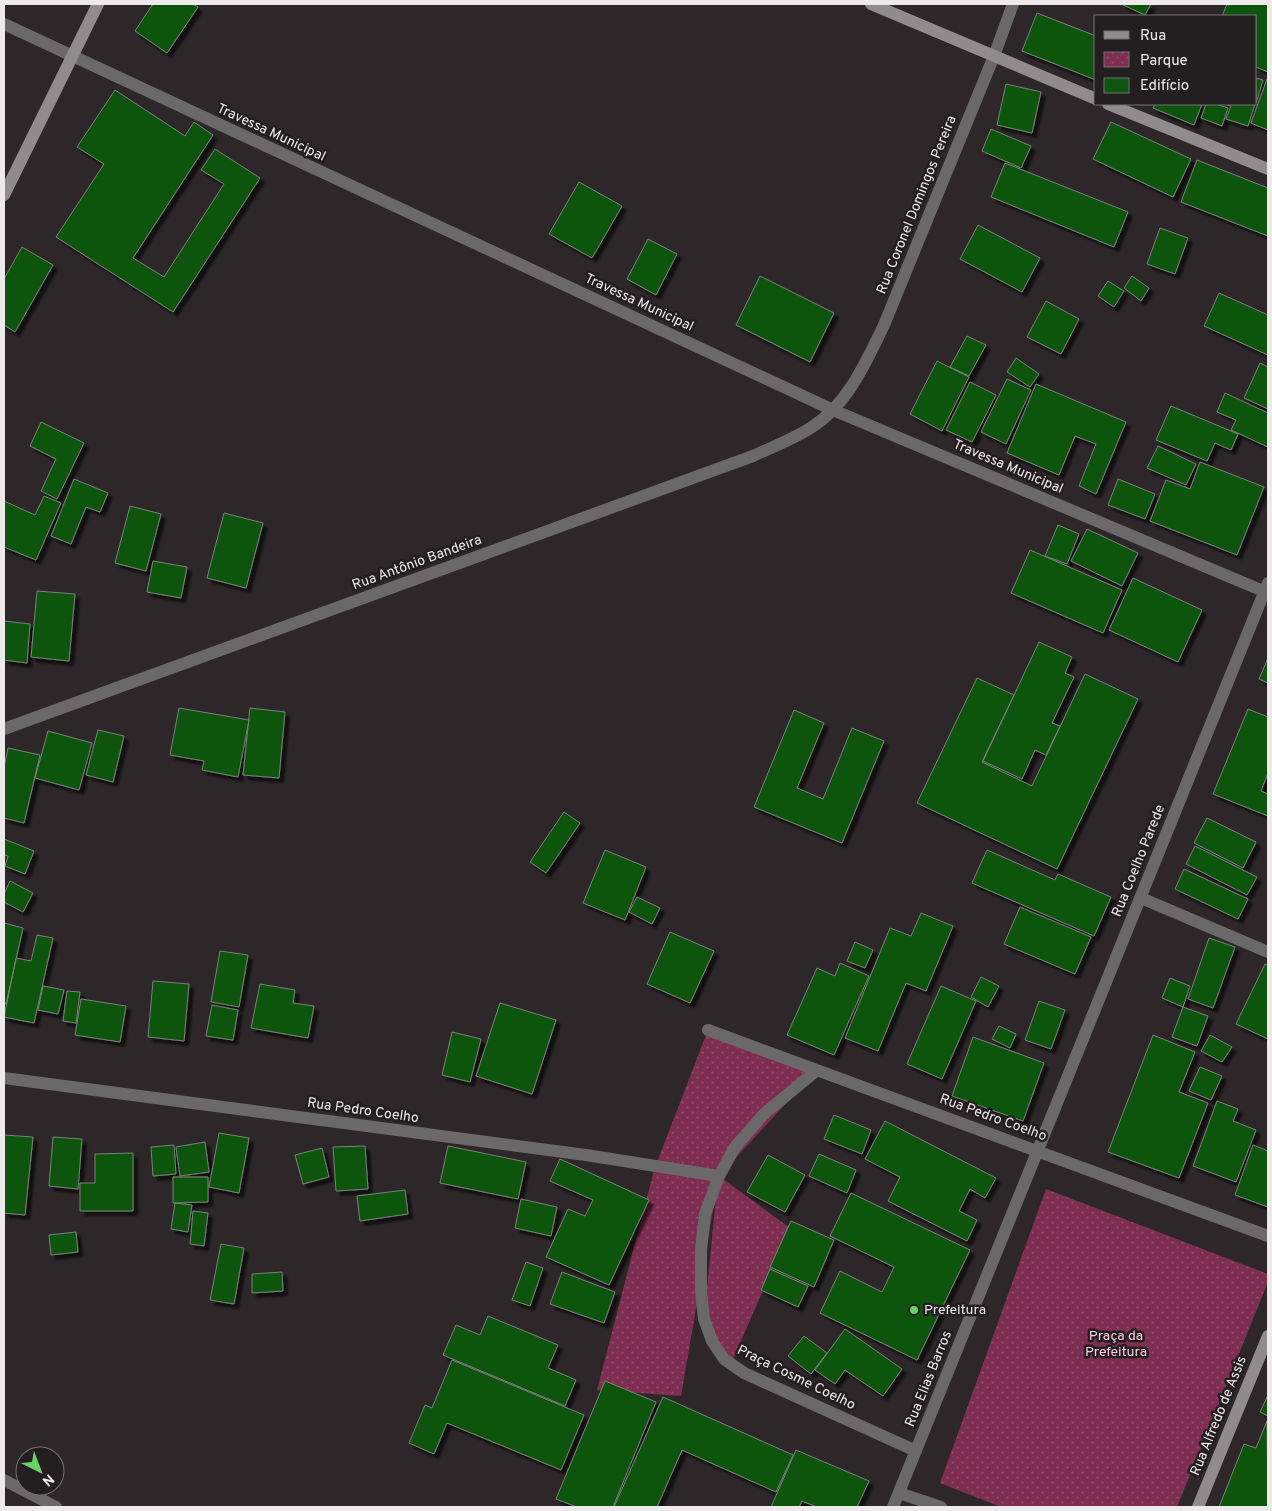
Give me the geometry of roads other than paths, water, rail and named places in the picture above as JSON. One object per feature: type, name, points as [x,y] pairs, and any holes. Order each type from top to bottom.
[{"type":"street","points":[[4,195],[98,4]]},
{"type":"street","points":[[872,4],[1094,98]]},
{"type":"street","name":"Rua Coronel Domingos Pereira","points":[[833,410],[864,366],[884,325],[994,56],[1013,4]]},
{"type":"street","name":"Travessa Municipal","points":[[4,24],[833,410],[1267,589]]},
{"type":"street","points":[[1110,105],[1268,169]]},
{"type":"street","name":"Rua Antônio Bandeira","points":[[4,729],[753,456],[812,428],[833,410]]},
{"type":"street","name":"Rua Coelho Parede","points":[[1039,1151],[1267,589]]},
{"type":"street","points":[[1141,898],[1268,952]]},
{"type":"street","name":"Rua Pedro Coelho","points":[[708,1030],[1268,1236]]},
{"type":"street","name":"Praça Cosme Coelho","points":[[816,1071],[764,1114],[736,1147],[719,1176],[705,1214],[701,1250],[701,1292],[704,1319],[712,1341],[724,1359],[744,1373],[916,1451]]},
{"type":"street","name":"Rua Pedro Coelho","points":[[4,1078],[586,1155],[719,1176]]},
{"type":"street","name":"Rua Elias Barros","points":[[893,1507],[1039,1151]]},
{"type":"street","name":"Rua Alfredo de Assis","points":[[1198,1507],[1268,1336]]},
{"type":"street","points":[[4,1480],[56,1507]]},
{"type":"street","points":[[899,1493],[941,1507]]},
{"type":"place","name":"Prefeitura","points":[[914,1310]]},
{"type":"park label","name":"Praça da Prefeitura","points":[[1116,1344]]}]
